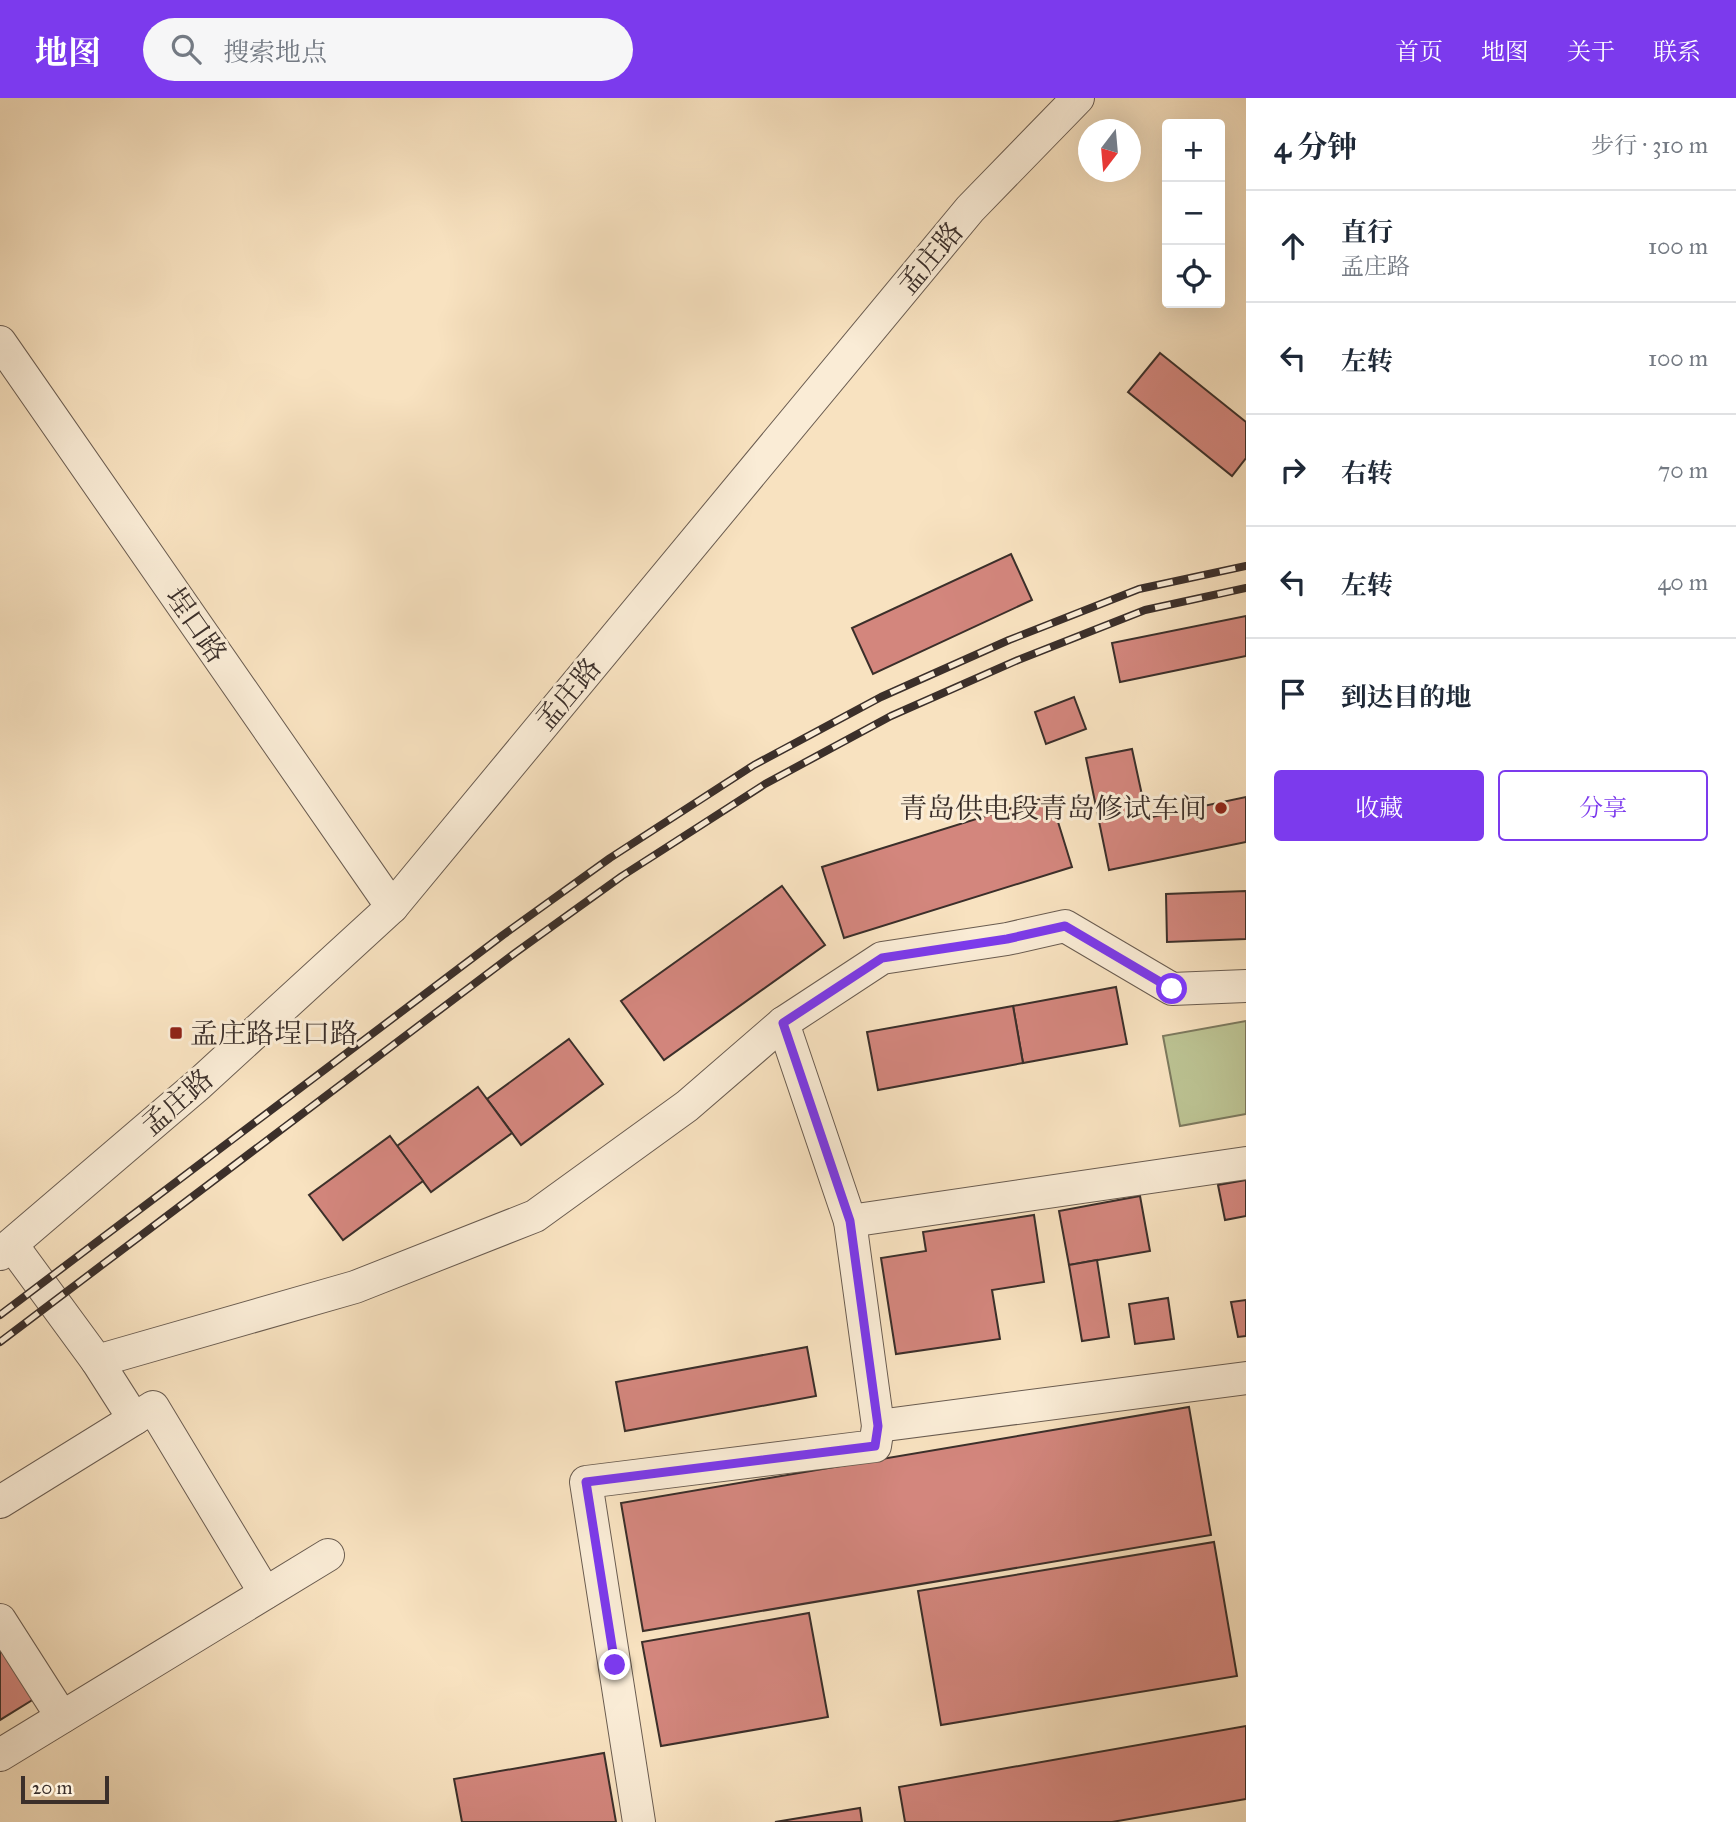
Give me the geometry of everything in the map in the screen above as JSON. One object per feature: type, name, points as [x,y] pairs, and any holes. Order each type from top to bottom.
[{"type":"street","name":"孟庄路","points":[[134,1419],[97,1361],[6,1250],[199,1084],[392,907],[970,209],[1078,98]]},
{"type":"street","name":"埕口路","points":[[0,342],[392,907]]},
{"type":"street","points":[[97,1361],[355,1287],[535,1216],[687,1107],[783,1023],[882,958],[1007,939],[1065,926],[1172,989],[1246,986]]},
{"type":"street","points":[[639,1822],[586,1482],[875,1446],[878,1426],[850,1221],[783,1023]]},
{"type":"street","points":[[850,1221],[1246,1163]]},
{"type":"street","points":[[878,1426],[1246,1378]]},
{"type":"street","points":[[0,1502],[153,1407],[265,1593]]},
{"type":"street","points":[[0,1755],[328,1555]]},
{"type":"street","points":[[0,1620],[62,1717]]},
{"type":"green space","points":[[1246,1021],[1246,1114],[1180,1126],[1163,1036]]},
{"type":"building","points":[[1160,353],[1246,422],[1246,458],[1232,476],[1128,392]]},
{"type":"building","points":[[1011,554],[1032,600],[873,674],[852,628]]},
{"type":"building","points":[[1246,616],[1246,656],[1120,682],[1112,643]]},
{"type":"building","points":[[1074,697],[1086,729],[1046,744],[1035,712]]},
{"type":"building","name":"青岛供电段青岛修试车间","points":[[1132,749],[1147,818],[1246,797],[1246,842],[1109,870],[1086,758]]},
{"type":"building","points":[[1050,796],[1072,867],[844,938],[822,867]]},
{"type":"building","points":[[782,886],[825,945],[664,1060],[621,1001]]},
{"type":"building","points":[[1246,891],[1246,939],[1167,942],[1166,894]]},
{"type":"building","points":[[1116,987],[1127,1044],[1023,1063],[1013,1006]]},
{"type":"building","points":[[1013,1006],[1023,1063],[878,1090],[867,1032]]},
{"type":"building","points":[[569,1039],[603,1084],[521,1145],[487,1099]]},
{"type":"building","points":[[478,1087],[512,1133],[431,1192],[397,1146]]},
{"type":"building","points":[[390,1136],[423,1181],[343,1240],[309,1195]]},
{"type":"building","points":[[1246,1180],[1246,1216],[1225,1220],[1218,1185]]},
{"type":"building","points":[[1140,1196],[1150,1251],[1069,1265],[1059,1211]]},
{"type":"building","points":[[1034,1215],[1044,1282],[992,1290],[1000,1339],[896,1354],[881,1258],[926,1251],[923,1232]]},
{"type":"building","points":[[1097,1260],[1109,1337],[1082,1341],[1069,1265]]},
{"type":"building","points":[[1168,1298],[1174,1339],[1135,1344],[1129,1304]]},
{"type":"building","points":[[1246,1300],[1246,1336],[1238,1337],[1231,1302]]},
{"type":"building","points":[[807,1347],[816,1396],[625,1431],[616,1382]]},
{"type":"building","points":[[1189,1407],[1211,1535],[643,1631],[621,1503]]},
{"type":"building","points":[[1214,1542],[1237,1676],[941,1725],[918,1591]]},
{"type":"building","points":[[809,1613],[828,1717],[661,1746],[642,1642]]},
{"type":"building","points":[[0,1644],[34,1699],[0,1720]]},
{"type":"building","points":[[1246,1726],[1246,1799],[1112,1822],[905,1822],[899,1787]]},
{"type":"building","points":[[604,1753],[616,1822],[462,1822],[454,1779]]},
{"type":"building","points":[[860,1808],[862,1822],[775,1822]]},
{"type":"railway","points":[[0,1315],[503,935],[610,858],[754,765],[881,697],[1009,640],[1139,589],[1246,566]]},
{"type":"railway","points":[[0,1342],[515,953],[622,876],[765,784],[891,716],[1018,660],[1145,610],[1246,588]]},
{"type":"place","name":"青岛供电段青岛修试车间","points":[[1221,808]]},
{"type":"place","name":"孟庄路埕口路","points":[[176,1033]]},
{"type":"route","points":[[615,1665],[586,1482],[875,1446],[878,1426],[850,1221],[783,1023],[882,958],[1007,939],[1065,926],[1172,989]]}]
